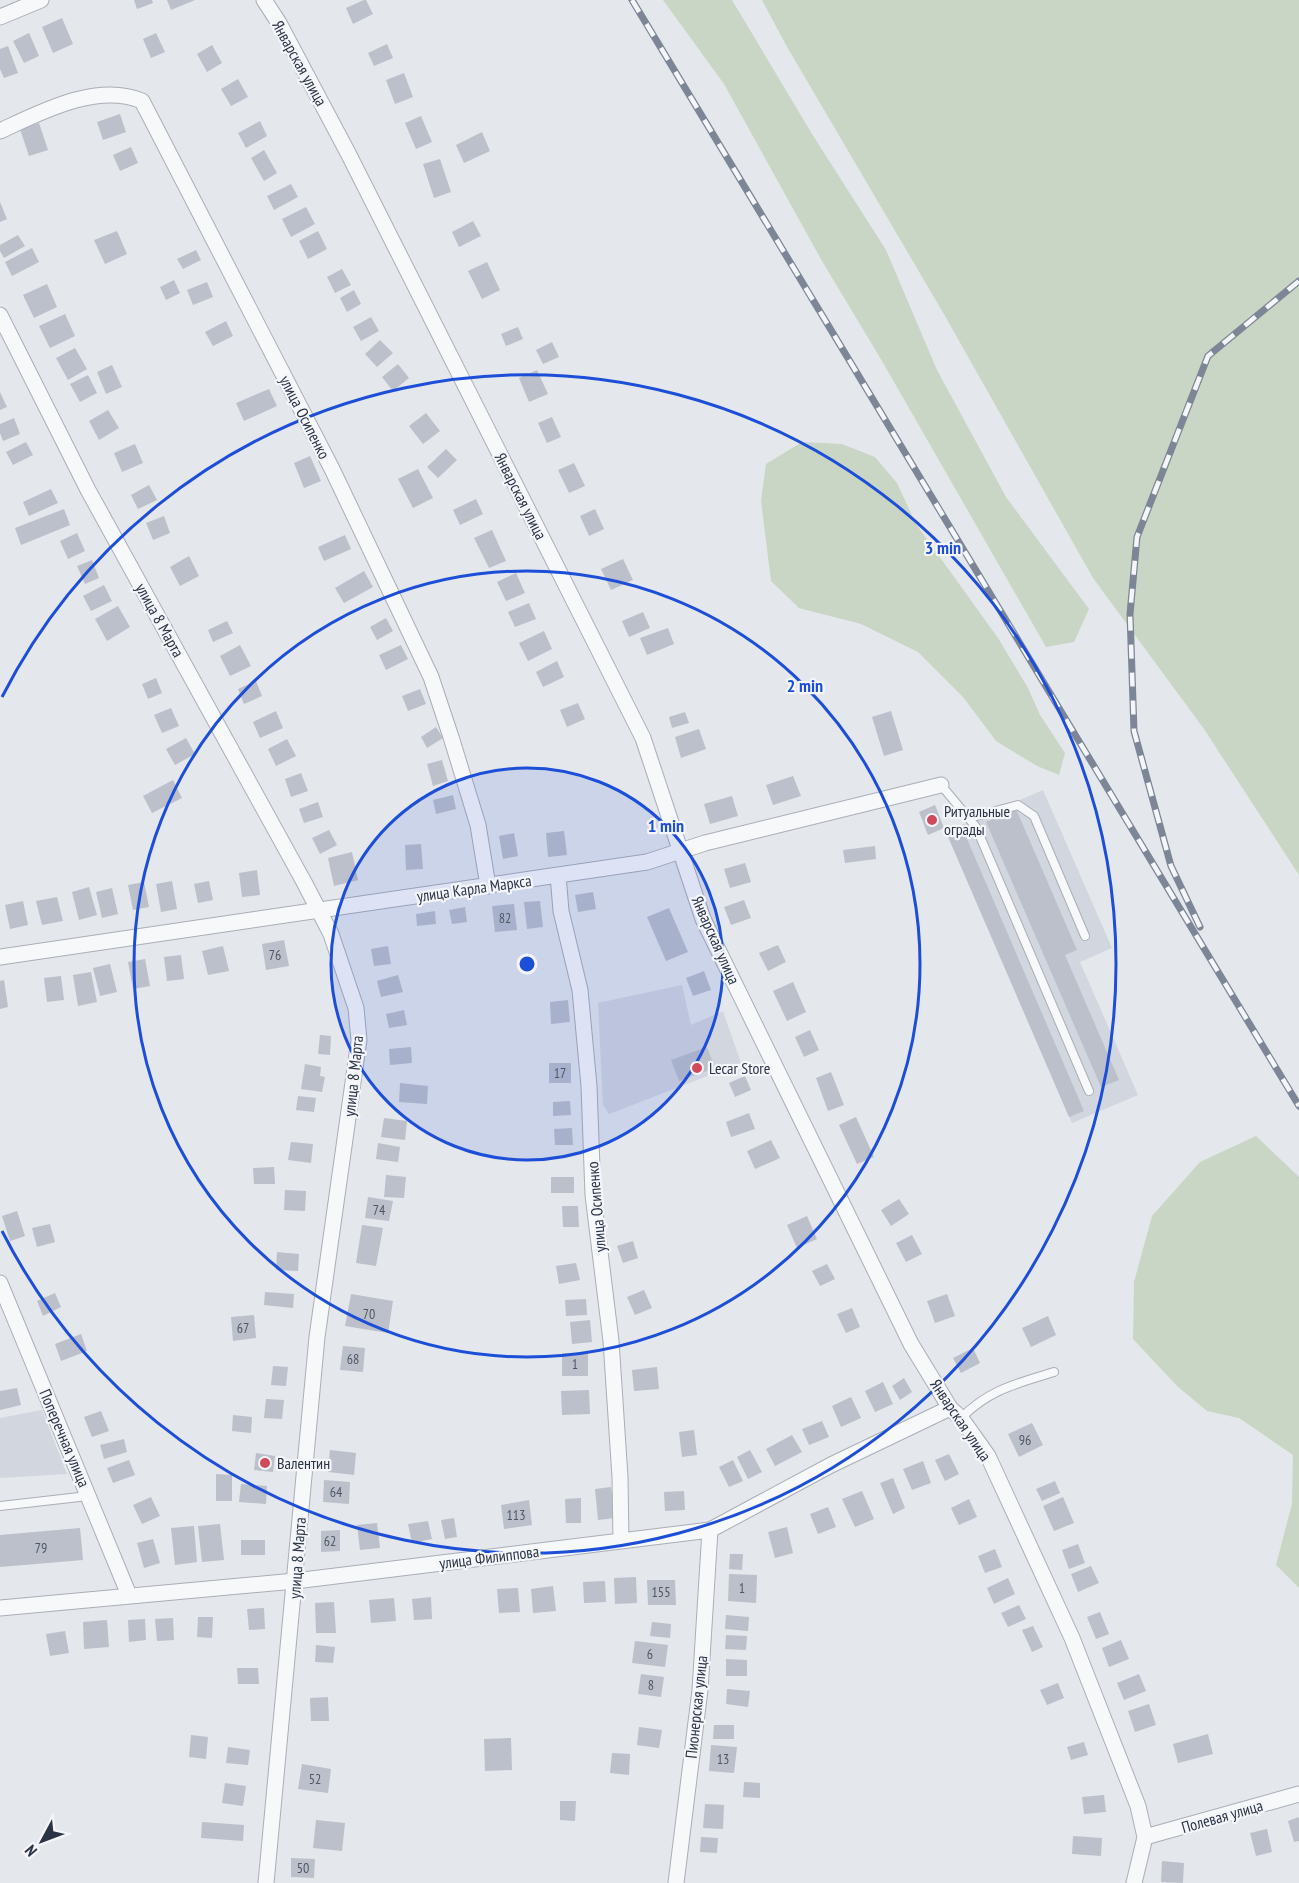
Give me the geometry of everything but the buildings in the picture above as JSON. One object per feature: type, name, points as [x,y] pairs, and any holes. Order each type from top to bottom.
[{"type":"street","points":[[0,17],[41,0]]},
{"type":"street","name":"Январская улица","points":[[264,0],[279,23],[348,153],[643,738],[680,852],[709,930],[912,1344],[956,1413],[988,1456],[1072,1638],[1138,1806],[1145,1838],[1134,1883]]},
{"type":"street","name":"улица Осипенко","points":[[0,131],[31,116],[82,97],[129,95],[142,101],[332,470],[431,677],[452,737],[478,825],[488,886]]},
{"type":"street","name":"улица 8 Марта","points":[[0,315],[88,490],[331,934],[356,1008],[359,1040],[317,1337],[266,1883]]},
{"type":"street","name":"улица Карла Маркса","points":[[0,957],[647,862],[705,843],[941,785]]},
{"type":"street","name":"улица Осипенко","points":[[558,876],[561,911],[580,990],[588,1086],[593,1195],[611,1352],[620,1477],[621,1541]]},
{"type":"street","name":"Поперечная улица","points":[[0,1283],[129,1595]]},
{"type":"street","name":"улица Филиппова","points":[[0,1608],[295,1581],[710,1530],[831,1465],[956,1413]]},
{"type":"street","name":"Пионерская улица","points":[[676,1883],[700,1690],[710,1530]]},
{"type":"street","name":"Полевая улица","points":[[1145,1838],[1299,1794]]},
{"type":"lane","points":[[941,785],[976,827],[1089,1091]]},
{"type":"lane","points":[[969,818],[1018,805],[1035,816],[1084,936]]},
{"type":"lane","points":[[956,1413],[1002,1388],[1054,1372]]},
{"type":"lane","points":[[0,1506],[89,1496]]},
{"type":"shaded area","points":[[1043,790],[1112,948],[1080,962],[1138,1095],[1072,1123],[946,832]]},
{"type":"shaded area","points":[[682,985],[691,1025],[723,1011],[741,1063],[609,1114],[603,1105],[598,1003]]},
{"type":"shaded area","points":[[42,1410],[67,1474],[0,1478],[0,1418]]},
{"type":"green space","points":[[663,0],[732,0],[812,134],[886,250],[937,370],[1006,497],[1089,609],[1074,642],[1046,647],[822,261],[724,84]]},
{"type":"green space","points":[[762,0],[1299,0],[1299,875],[1204,729],[1093,578]]},
{"type":"green space","points":[[802,442],[842,444],[875,457],[897,483],[916,524],[998,638],[1028,688],[1040,715],[1065,753],[1059,775],[1037,766],[996,741],[963,697],[918,652],[861,624],[799,608],[771,581],[761,501],[766,464]]},
{"type":"green space","points":[[1256,1136],[1299,1177],[1299,1588],[1276,1565],[1292,1504],[1293,1455],[1239,1418],[1207,1411],[1177,1386],[1133,1339],[1134,1282],[1152,1216],[1200,1162]]},
{"type":"railway","points":[[632,0],[1299,1106]]},
{"type":"railway","points":[[1200,927],[1171,866],[1134,731],[1130,614],[1137,537],[1208,356],[1299,281]]},
{"type":"place","name":"Ритуальные ограды","points":[[932,820]]},
{"type":"place","name":"Lecar Store","points":[[697,1068]]},
{"type":"place","name":"Валентин","points":[[265,1463]]}]
